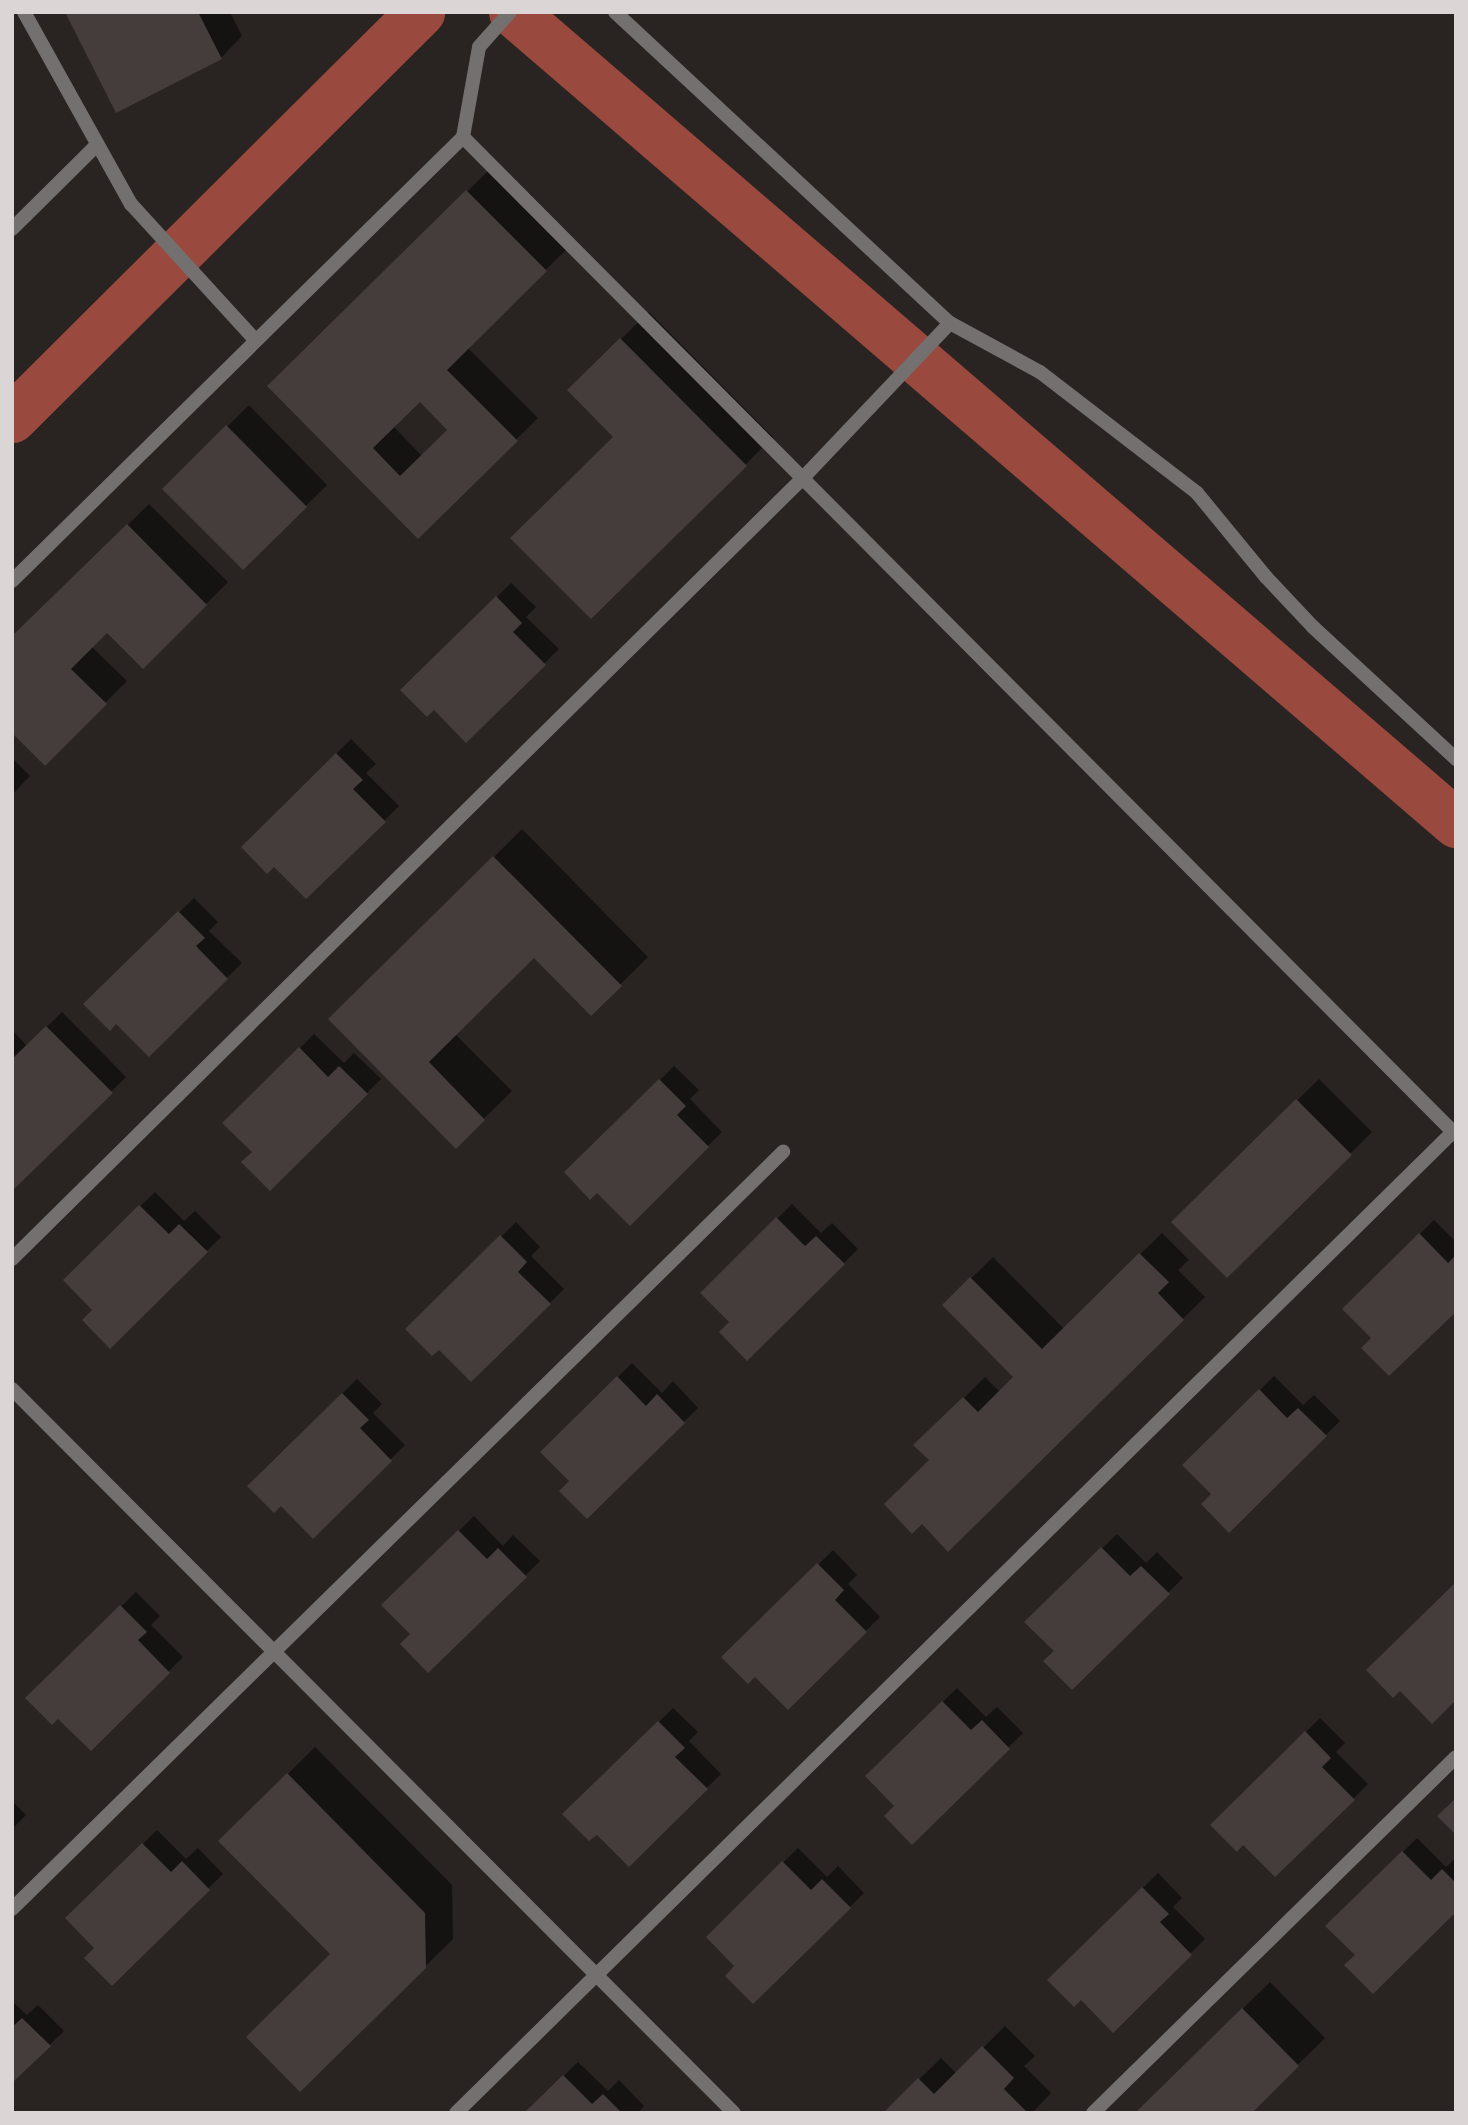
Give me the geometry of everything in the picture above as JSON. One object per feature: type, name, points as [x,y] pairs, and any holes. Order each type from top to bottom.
[{"type":"street","points":[[24,12],[131,204],[257,341]]},
{"type":"street","points":[[12,581],[463,137],[479,47],[510,12]]},
{"type":"street","points":[[615,12],[950,323],[1040,372],[1197,493],[1266,577],[1313,627],[1456,759]]},
{"type":"street","points":[[456,2113],[1454,1133],[463,137]]},
{"type":"street","points":[[12,229],[97,145]]},
{"type":"street","points":[[12,1259],[803,478],[950,323]]},
{"type":"street","points":[[12,1909],[783,1152]]},
{"type":"street","points":[[12,1389],[734,2113]]},
{"type":"street","points":[[1093,2113],[1456,1757]]},
{"type":"building","points":[[65,12],[198,12],[222,59],[116,113]]},
{"type":"building","points":[[466,190],[547,271],[447,370],[518,441],[418,539],[267,386]],"holes":[[[420,402],[447,430],[400,476],[373,448]]]},
{"type":"building","points":[[620,338],[747,466],[591,619],[510,538],[613,437],[567,390]]},
{"type":"building","points":[[226,425],[307,507],[243,570],[162,489]]},
{"type":"building","points":[[127,524],[207,605],[143,669],[107,633],[71,669],[107,704],[45,766],[12,733],[12,636]]},
{"type":"building","points":[[496,596],[522,623],[513,632],[546,665],[466,743],[434,710],[427,717],[400,690]]},
{"type":"building","points":[[336,753],[363,780],[353,789],[386,822],[306,899],[274,867],[267,874],[241,847]]},
{"type":"building","points":[[493,856],[622,986],[591,1016],[534,958],[429,1062],[485,1120],[456,1149],[328,1019]]},
{"type":"building","points":[[178,911],[205,938],[196,946],[228,979],[149,1057],[116,1024],[110,1031],[83,1004]]},
{"type":"building","points":[[46,1026],[113,1093],[12,1191],[12,1059]]},
{"type":"building","points":[[299,1047],[328,1077],[339,1066],[368,1094],[270,1191],[241,1162],[252,1152],[222,1123]]},
{"type":"building","points":[[659,1079],[686,1106],[677,1115],[709,1147],[630,1226],[597,1193],[590,1200],[564,1172]]},
{"type":"building","points":[[1296,1099],[1352,1155],[1227,1278],[1171,1222]]},
{"type":"building","points":[[139,1205],[169,1234],[179,1224],[208,1252],[110,1349],[82,1320],[92,1310],[63,1280]]},
{"type":"building","points":[[776,1217],[805,1246],[816,1236],[845,1264],[747,1361],[719,1332],[729,1322],[700,1293]]},
{"type":"building","points":[[1419,1233],[1448,1263],[1456,1255],[1456,1312],[1389,1376],[1361,1348],[1371,1338],[1342,1309]]},
{"type":"building","points":[[500,1235],[527,1262],[518,1272],[551,1304],[471,1382],[439,1350],[432,1356],[405,1329]]},
{"type":"building","points":[[1139,1253],[1169,1282],[1158,1293],[1184,1320],[948,1552],[922,1524],[912,1534],[884,1504],[929,1460],[913,1445],[963,1397],[978,1412],[1013,1377],[942,1305],[970,1277],[1042,1349]]},
{"type":"building","points":[[617,1376],[646,1406],[657,1394],[685,1423],[587,1519],[559,1491],[569,1481],[540,1452]]},
{"type":"building","points":[[1259,1389],[1287,1418],[1298,1408],[1327,1436],[1229,1533],[1201,1504],[1211,1494],[1182,1465]]},
{"type":"building","points":[[342,1393],[369,1420],[360,1428],[392,1461],[313,1539],[281,1506],[274,1513],[247,1486]]},
{"type":"building","points":[[458,1530],[487,1559],[498,1548],[527,1577],[428,1673],[400,1644],[410,1634],[381,1605]]},
{"type":"building","points":[[1101,1547],[1130,1576],[1141,1566],[1170,1594],[1072,1690],[1043,1661],[1054,1651],[1024,1622]]},
{"type":"building","points":[[817,1563],[844,1590],[835,1600],[867,1632],[788,1710],[755,1677],[748,1684],[721,1657]]},
{"type":"building","points":[[1456,1582],[1456,1700],[1432,1724],[1400,1691],[1393,1698],[1366,1670]]},
{"type":"building","points":[[120,1605],[147,1632],[138,1640],[170,1673],[91,1751],[58,1719],[52,1725],[25,1698]]},
{"type":"building","points":[[942,1701],[971,1730],[982,1720],[1010,1749],[912,1845],[884,1816],[894,1806],[865,1776]]},
{"type":"building","points":[[658,1721],[685,1748],[675,1757],[708,1789],[629,1867],[597,1835],[589,1841],[562,1814]]},
{"type":"building","points":[[1305,1731],[1331,1758],[1322,1767],[1355,1800],[1275,1877],[1243,1845],[1237,1852],[1210,1825]]},
{"type":"building","points":[[287,1773],[425,1913],[426,1968],[300,2092],[246,2037],[330,1954],[218,1841]]},
{"type":"building","points":[[1456,1798],[1456,1835],[1437,1816]]},
{"type":"building","points":[[142,1843],[171,1872],[182,1861],[210,1890],[112,1986],[84,1958],[94,1948],[65,1918]]},
{"type":"building","points":[[1402,1851],[1431,1880],[1442,1869],[1456,1883],[1456,1912],[1373,1994],[1344,1965],[1355,1955],[1325,1926]]},
{"type":"building","points":[[782,1861],[811,1890],[822,1879],[851,1908],[753,2004],[725,1976],[734,1966],[706,1937]]},
{"type":"building","points":[[1142,1887],[1169,1914],[1160,1922],[1192,1955],[1113,2033],[1081,2000],[1074,2007],[1047,1980]]},
{"type":"building","points":[[1242,2008],[1299,2066],[1252,2113],[1135,2113]]},
{"type":"building","points":[[22,2018],[51,2046],[12,2083],[12,2027]]},
{"type":"building","points":[[982,2046],[1014,2078],[1004,2089],[1028,2113],[883,2113],[918,2078],[934,2094]]},
{"type":"building","points":[[563,2075],[592,2104],[603,2094],[622,2113],[524,2113]]},
{"type":"waterway","points":[[12,418],[420,12]]},
{"type":"waterway","points":[[513,12],[1456,823]]}]
